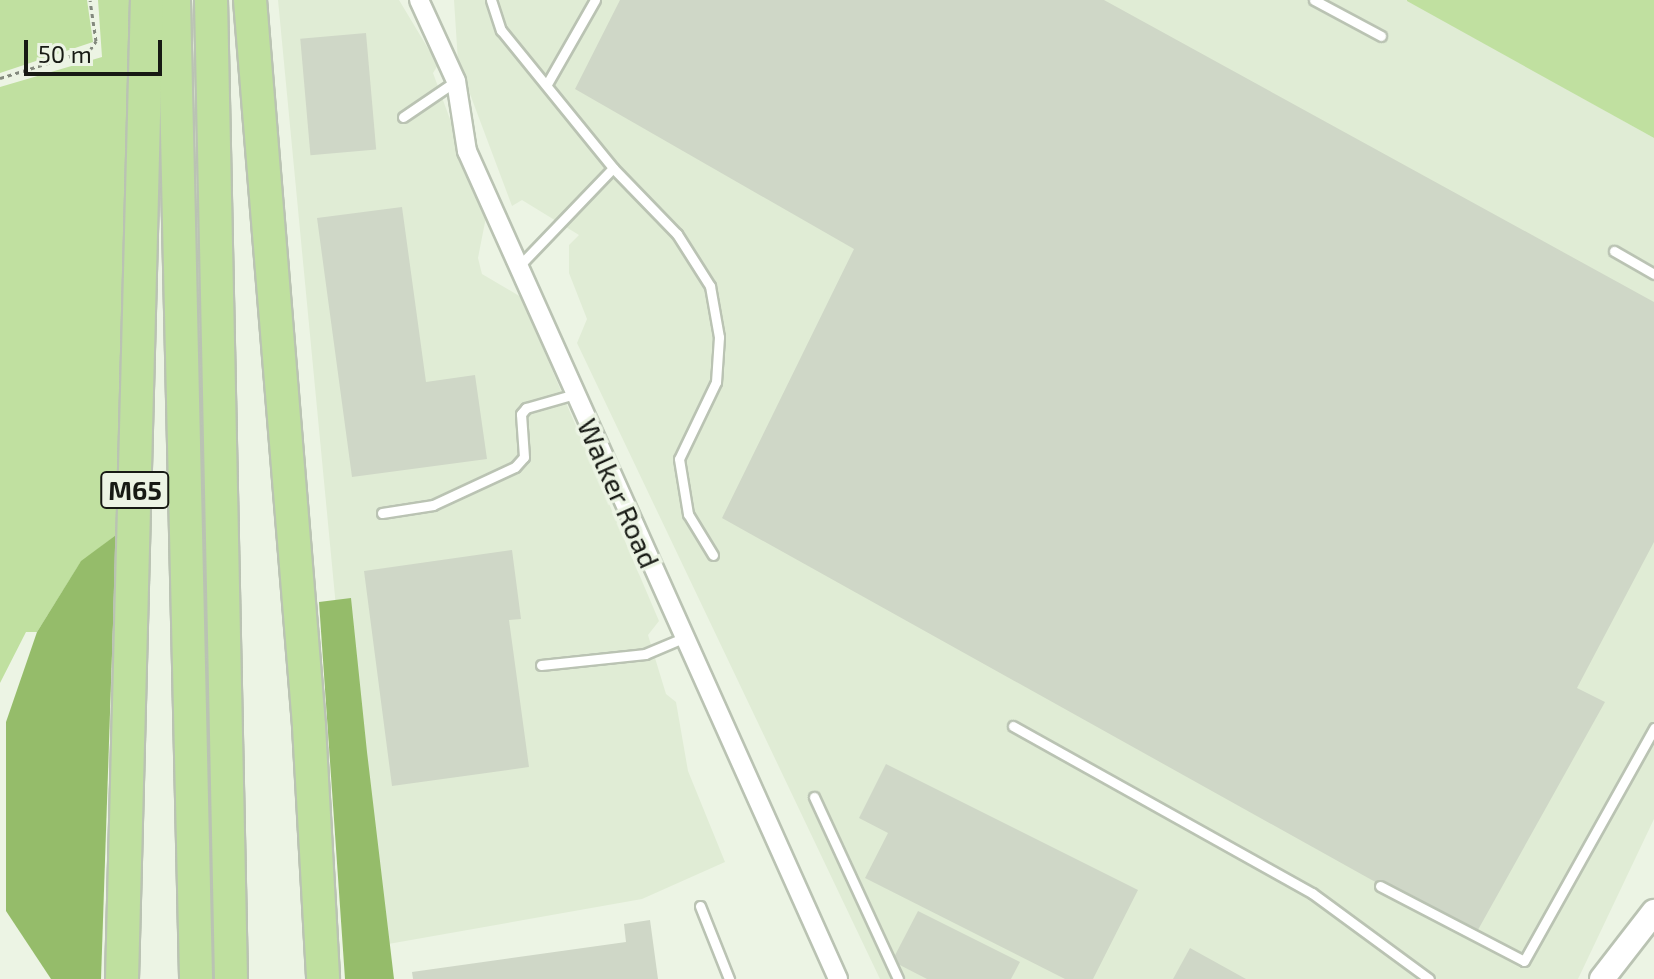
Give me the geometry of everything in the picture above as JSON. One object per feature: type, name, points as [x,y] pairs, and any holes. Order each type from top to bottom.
[{"type":"highway","name":"M65","points":[[122,979],[147,0]]},
{"type":"highway","name":"M65","points":[[174,0],[196,979]]},
{"type":"highway","points":[[211,0],[231,979]]},
{"type":"highway","points":[[250,0],[309,726],[323,979]]},
{"type":"main road","points":[[1602,979],[1654,912]]},
{"type":"street","name":"Walker Road","points":[[419,0],[456,81],[467,151],[838,979]]},
{"type":"lane","points":[[491,0],[501,30],[613,168],[677,234],[710,286],[719,337],[716,382],[679,459],[688,514],[713,555]]},
{"type":"lane","points":[[547,84],[595,0]]},
{"type":"lane","points":[[1314,0],[1381,36]]},
{"type":"lane","points":[[403,117],[456,81]]},
{"type":"lane","points":[[518,266],[613,168]]},
{"type":"lane","points":[[1614,251],[1654,274]]},
{"type":"lane","points":[[382,513],[433,505],[515,467],[524,457],[526,408],[575,394]]},
{"type":"lane","points":[[541,665],[645,654],[683,638]]},
{"type":"lane","points":[[1380,886],[1524,961],[1653,724]]},
{"type":"lane","points":[[1013,726],[1312,893],[1429,979]]},
{"type":"lane","points":[[814,797],[898,979]]},
{"type":"lane","points":[[700,906],[729,979]]},
{"type":"path","points":[[0,78],[90,50],[96,41],[90,0]]},
{"type":"shaded area","points":[[278,0],[399,0],[438,65],[433,73],[486,217],[478,258],[482,274],[521,297],[659,621],[648,635],[666,694],[676,702],[688,771],[725,862],[642,899],[360,949],[336,607]]},
{"type":"shaded area","points":[[454,0],[1407,0],[1654,138],[1654,819],[1578,979],[880,979],[577,343],[587,319],[569,273],[569,245],[579,235],[522,200],[512,206],[458,62]]},
{"type":"green space","points":[[0,0],[87,0],[93,42],[0,73]]},
{"type":"green space","points":[[98,0],[134,0],[116,535],[80,563],[37,632],[26,632],[0,683],[0,87],[102,57]]},
{"type":"green space","points":[[1407,0],[1654,0],[1654,138],[1407,1]]},
{"type":"green space","points":[[116,535],[101,979],[51,979],[6,911],[6,722],[37,632],[81,561]]},
{"type":"green space","points":[[351,598],[394,979],[345,979],[319,602]]},
{"type":"building","points":[[620,0],[1104,0],[1654,302],[1654,542],[1577,688],[1605,702],[1474,937],[722,518],[854,249],[575,89]]},
{"type":"building","points":[[366,33],[376,150],[310,155],[300,39]]},
{"type":"building","points":[[402,207],[426,382],[475,375],[487,459],[352,477],[317,218]]},
{"type":"building","points":[[512,550],[521,619],[509,620],[529,767],[392,786],[364,571]]},
{"type":"building","points":[[886,764],[1138,890],[1093,979],[1065,979],[865,878],[888,833],[859,818]]},
{"type":"building","points":[[918,911],[1020,962],[1011,979],[927,979],[892,961]]},
{"type":"building","points":[[650,920],[658,979],[413,979],[412,972],[626,942],[624,924]]},
{"type":"building","points":[[1190,948],[1246,979],[1173,979]]}]
